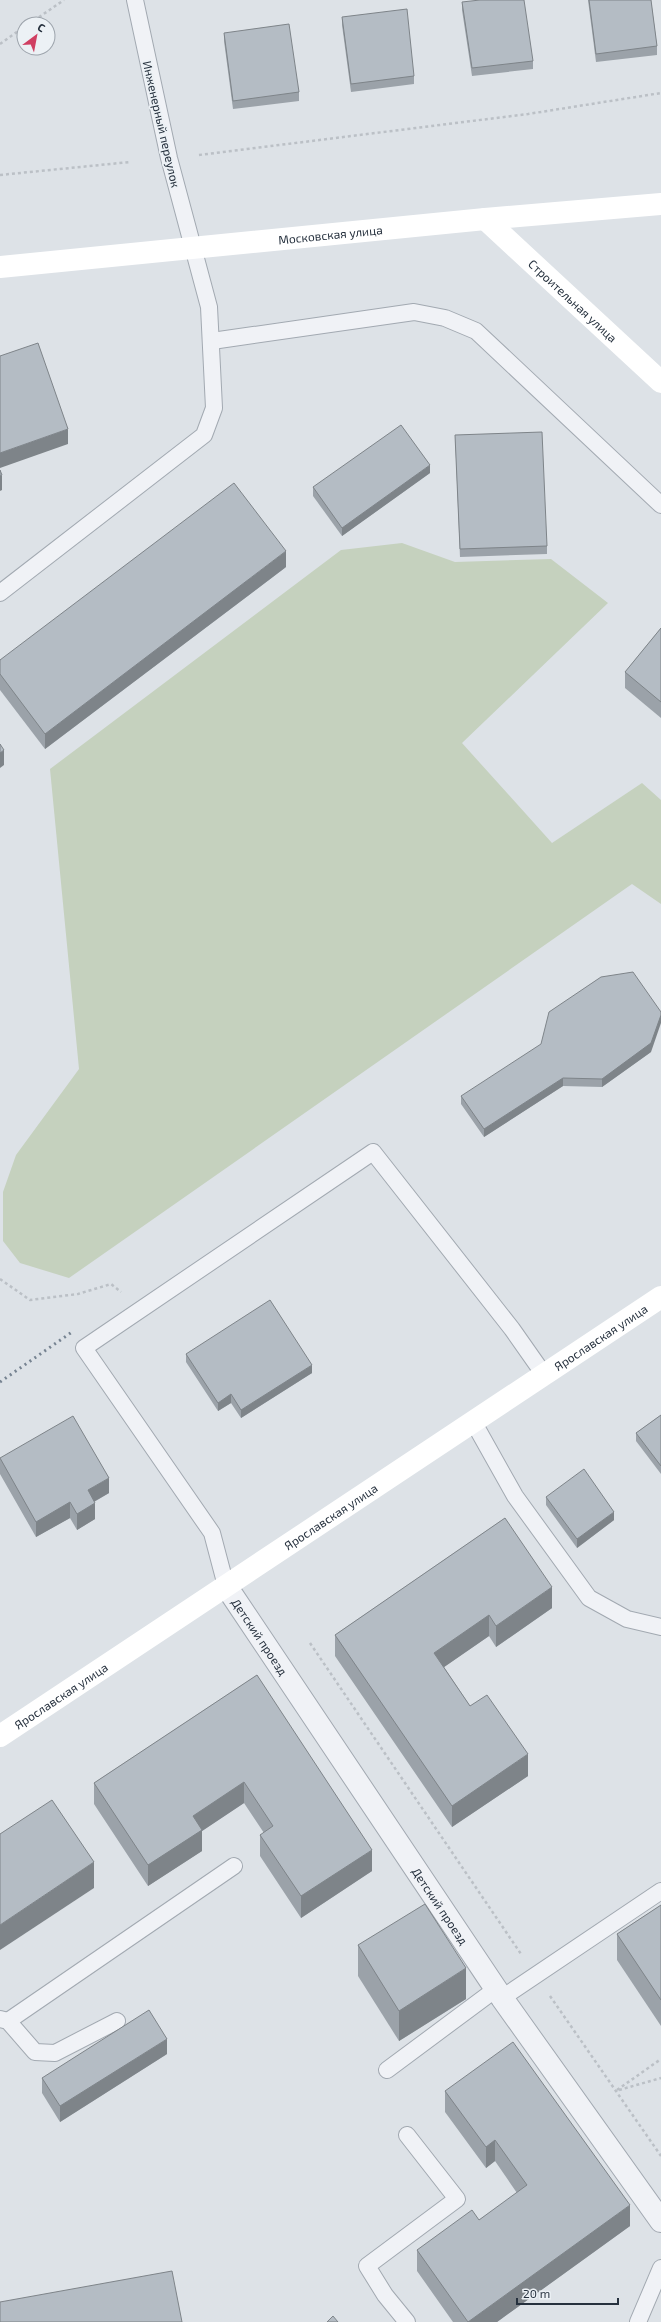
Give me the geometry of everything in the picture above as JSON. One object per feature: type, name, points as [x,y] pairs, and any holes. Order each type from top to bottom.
[{"type":"main road","name":"Московская улица","points":[[0,267],[484,219],[661,204]]},
{"type":"main road","name":"Строительная улица","points":[[484,219],[661,382]]},
{"type":"main road","name":"Ярославская улица","points":[[0,1736],[545,1376],[661,1297]]},
{"type":"street","name":"Детский проезд","points":[[226,1586],[499,1993],[661,2221]]},
{"type":"lane","name":"Инженерный переулок","points":[[0,593],[204,435],[214,408],[212,341],[209,307],[169,158],[135,0]]},
{"type":"lane","points":[[212,341],[414,312],[445,318],[476,331],[661,505]]},
{"type":"lane","points":[[226,1586],[212,1533],[84,1348],[373,1152],[512,1329],[545,1376]]},
{"type":"lane","points":[[474,1422],[515,1496],[589,1598],[627,1619],[661,1627]]},
{"type":"lane","points":[[117,2021],[56,2053],[35,2052],[4,2020],[234,1866]]},
{"type":"lane","points":[[387,2070],[499,1993],[536,1976],[661,1891]]},
{"type":"lane","points":[[407,2135],[457,2199],[367,2266],[385,2295],[407,2322]]},
{"type":"lane","points":[[638,2322],[661,2268]]},
{"type":"path","points":[[41,16],[64,0]]},
{"type":"path","points":[[0,44],[16,33]]},
{"type":"path","points":[[199,155],[528,114],[661,92]]},
{"type":"path","points":[[0,175],[130,162]]},
{"type":"path","points":[[0,1279],[30,1300],[78,1294],[111,1284],[143,1308]]},
{"type":"path","points":[[310,1643],[536,1976],[661,2156]]},
{"type":"path","points":[[616,2090],[661,2059]]},
{"type":"path","points":[[616,2090],[661,2078]]},
{"type":"green space","points":[[402,543],[455,562],[551,559],[608,603],[462,743],[552,843],[642,783],[661,800],[661,904],[632,884],[69,1278],[20,1263],[3,1241],[3,1192],[16,1155],[79,1069],[50,769],[341,550]]},
{"type":"building","points":[[480,0],[524,0],[533,61],[472,68],[462,2]]},
{"type":"building","points":[[589,0],[651,0],[657,46],[596,54]]},
{"type":"building","points":[[407,9],[414,76],[351,84],[342,17]]},
{"type":"building","points":[[289,24],[299,92],[233,101],[224,33]]},
{"type":"building","points":[[38,343],[68,429],[0,453],[0,356]]},
{"type":"building","points":[[401,425],[430,465],[342,528],[313,487]]},
{"type":"building","points":[[542,432],[547,546],[460,549],[455,435]]},
{"type":"building","points":[[234,483],[286,551],[45,734],[0,674],[0,660]]},
{"type":"building","points":[[661,628],[661,702],[625,672]]},
{"type":"building","points":[[0,744],[4,750],[0,753]]},
{"type":"building","points":[[633,972],[661,1012],[651,1043],[602,1079],[563,1078],[484,1129],[461,1096],[541,1044],[549,1012],[601,977]]},
{"type":"building","points":[[270,1300],[312,1365],[241,1410],[231,1394],[218,1403],[186,1354]]},
{"type":"building","points":[[661,1415],[661,1466],[636,1433]]},
{"type":"building","points":[[73,1416],[109,1478],[88,1490],[95,1503],[77,1514],[70,1502],[36,1522],[0,1458]]},
{"type":"building","points":[[584,1469],[614,1512],[577,1539],[546,1497]]},
{"type":"building","points":[[505,1518],[552,1587],[496,1626],[489,1615],[434,1653],[470,1706],[487,1695],[528,1754],[452,1806],[335,1635]]},
{"type":"building","points":[[257,1675],[372,1850],[301,1896],[260,1835],[273,1826],[244,1782],[193,1816],[202,1830],[148,1865],[94,1783]]},
{"type":"building","points":[[52,1800],[94,1862],[0,1925],[0,1834]]},
{"type":"building","points":[[425,1904],[466,1968],[399,2011],[358,1945]]},
{"type":"building","points":[[661,1905],[661,2000],[617,1934]]},
{"type":"building","points":[[149,2010],[167,2039],[60,2106],[42,2078]]},
{"type":"building","points":[[513,2042],[630,2205],[468,2322],[417,2250],[472,2210],[479,2220],[527,2185],[495,2140],[486,2147],[445,2091]]},
{"type":"building","points":[[172,2271],[182,2322],[0,2322],[0,2302]]},
{"type":"building","points":[[333,2316],[338,2322],[327,2322]]},
{"type":"railway","points":[[0,1382],[72,1332]]}]
